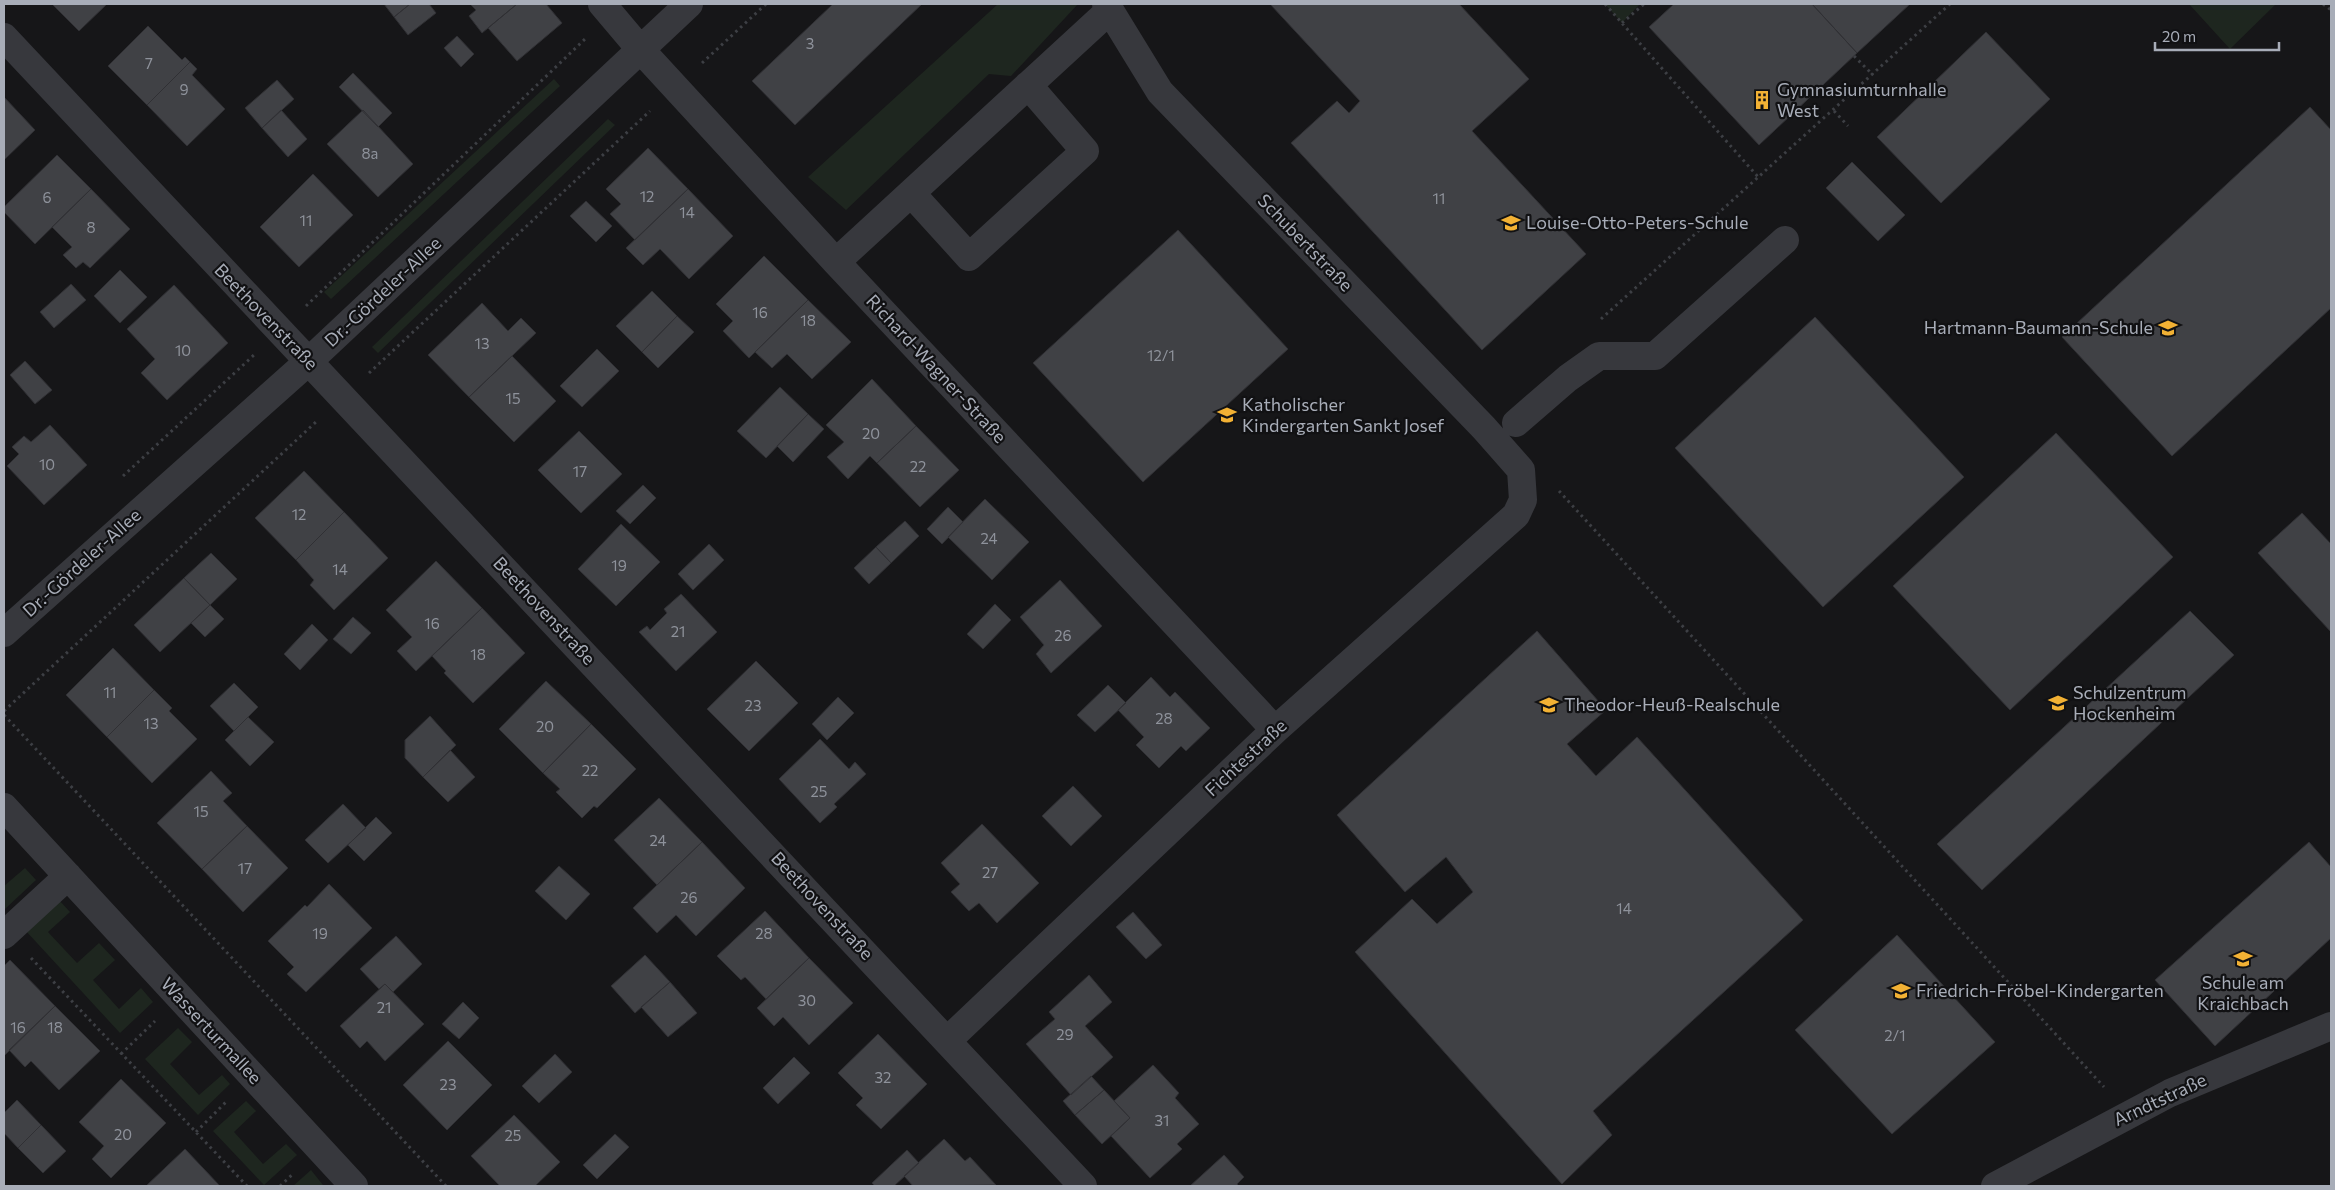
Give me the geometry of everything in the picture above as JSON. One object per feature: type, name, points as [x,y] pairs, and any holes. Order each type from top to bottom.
[{"type":"street","name":"Dr.-Gördeler-Allee","points":[[4,633],[309,361],[689,4]]},
{"type":"street","points":[[836,262],[1028,85],[1108,7]]},
{"type":"street","name":"Schubertstraße","points":[[1108,7],[1160,92],[1484,428],[1521,470]]},
{"type":"street","name":"Richard-Wagner-Straße","points":[[606,9],[640,49],[836,262],[1275,730]]},
{"type":"street","name":"Beethovenstraße","points":[[4,37],[279,332],[309,361],[948,1040],[1083,1186]]},
{"type":"street","points":[[912,193],[970,257],[1085,151],[1028,85]]},
{"type":"street","points":[[1516,423],[1568,378],[1599,356],[1655,356],[1785,240]]},
{"type":"street","name":"Fichtestraße","points":[[948,1040],[1275,730],[1516,515],[1523,500],[1521,470]]},
{"type":"street","name":"Wasserturmallee","points":[[4,807],[354,1186]]},
{"type":"street","points":[[6,934],[68,876]]},
{"type":"street","name":"Arndtstraße","points":[[1995,1186],[2170,1093],[2331,1026]]},
{"type":"path","points":[[446,1186],[4,713],[766,4]]},
{"type":"path","points":[[1605,4],[1759,178]]},
{"type":"path","points":[[1622,23],[1644,4]]},
{"type":"path","points":[[1600,320],[1834,111],[1950,4]]},
{"type":"path","points":[[2323,4],[2331,10]]},
{"type":"path","points":[[120,478],[279,332],[606,9]]},
{"type":"path","points":[[1854,56],[1873,75]]},
{"type":"path","points":[[1834,111],[1848,126]]},
{"type":"path","points":[[1521,470],[1560,491],[2128,1114]]},
{"type":"path","points":[[6,934],[247,1186]]},
{"type":"path","points":[[121,1054],[180,997]]},
{"type":"path","points":[[196,1132],[252,1077]]},
{"type":"shaded area","points":[[998,4],[1078,4],[1011,76],[989,74],[846,210],[808,177]]},
{"type":"shaded area","points":[[1605,4],[1640,4],[1622,23]]},
{"type":"shaded area","points":[[2189,4],[2276,4],[2230,49]]},
{"type":"shaded area","points":[[554,79],[560,86],[331,299],[324,292]]},
{"type":"shaded area","points":[[608,119],[615,125],[378,353],[372,347]]},
{"type":"shaded area","points":[[25,868],[36,880],[5,909],[4,886]]},
{"type":"shaded area","points":[[59,900],[70,912],[48,932],[77,963],[99,943],[115,960],[93,980],[119,1009],[141,988],[153,1002],[120,1033],[25,930]]},
{"type":"shaded area","points":[[178,1028],[192,1042],[170,1064],[199,1095],[222,1075],[230,1084],[198,1115],[145,1059]]},
{"type":"shaded area","points":[[246,1101],[256,1111],[234,1132],[263,1164],[286,1144],[297,1155],[264,1185],[213,1131]]},
{"type":"shaded area","points":[[311,1170],[323,1185],[293,1186]]},
{"type":"building","points":[[52,4],[107,4],[79,31]]},
{"type":"building","points":[[384,4],[410,4],[394,17]]},
{"type":"building","points":[[410,4],[429,4],[436,13],[408,35],[394,17]]},
{"type":"building","points":[[470,4],[517,4],[482,33],[469,16],[476,10]]},
{"type":"building","points":[[517,4],[546,4],[562,23],[517,61],[488,28]]},
{"type":"building","points":[[833,4],[922,4],[795,125],[752,81]]},
{"type":"building","points":[[1270,4],[1459,4],[1529,79],[1472,131],[1586,254],[1482,350],[1291,143],[1337,101],[1349,113],[1360,101]]},
{"type":"building","name":"Gymnasiumturnhalle West","points":[[1674,4],[1812,4],[1857,53],[1759,145],[1649,27]]},
{"type":"building","points":[[1812,4],[1910,4],[1857,53]]},
{"type":"building","points":[[148,26],[182,60],[185,57],[190,62],[147,105],[108,66]]},
{"type":"building","points":[[1986,32],[2050,99],[1941,203],[1877,137]]},
{"type":"building","points":[[457,36],[474,54],[461,67],[444,48]]},
{"type":"building","points":[[190,62],[197,69],[192,75],[225,109],[187,146],[147,105]]},
{"type":"building","points":[[353,73],[392,113],[378,127],[339,87]]},
{"type":"building","points":[[277,80],[294,99],[262,128],[245,108]]},
{"type":"building","points":[[4,97],[35,130],[4,160]]},
{"type":"building","points":[[2310,107],[2331,130],[2331,308],[2172,456],[2062,337]]},
{"type":"building","points":[[281,110],[307,139],[288,157],[262,128]]},
{"type":"building","points":[[363,110],[413,164],[378,197],[327,144]]},
{"type":"building","points":[[648,148],[688,189],[635,240],[610,214],[621,204],[606,189]]},
{"type":"building","points":[[57,155],[91,189],[35,244],[4,212],[4,207]]},
{"type":"building","points":[[1852,162],[1905,215],[1878,241],[1826,188]]},
{"type":"building","points":[[313,174],[353,215],[299,267],[260,227]]},
{"type":"building","points":[[91,189],[130,229],[90,268],[83,262],[76,268],[63,255],[72,247],[52,227]]},
{"type":"building","points":[[688,189],[733,236],[689,279],[660,249],[643,265],[626,248]]},
{"type":"building","points":[[586,201],[612,226],[596,242],[570,216]]},
{"type":"building","points":[[1178,230],[1288,349],[1143,482],[1033,363]]},
{"type":"building","points":[[764,256],[808,300],[749,358],[723,331],[733,321],[716,304]]},
{"type":"building","points":[[120,270],[147,297],[120,323],[94,296]]},
{"type":"building","points":[[71,284],[86,300],[54,328],[40,312]]},
{"type":"building","points":[[174,285],[228,343],[167,400],[141,373],[155,359],[127,329]]},
{"type":"building","points":[[652,291],[677,316],[642,352],[616,326]]},
{"type":"building","points":[[808,300],[851,342],[812,379],[787,354],[772,368],[755,352]]},
{"type":"building","points":[[482,303],[508,331],[521,318],[536,333],[469,397],[428,355]]},
{"type":"building","points":[[677,316],[694,332],[658,368],[642,352]]},
{"type":"building","points":[[1815,317],[1964,477],[1823,607],[1675,448]]},
{"type":"building","points":[[597,349],[619,371],[582,407],[560,386]]},
{"type":"building","points":[[512,356],[556,401],[514,442],[469,397]]},
{"type":"building","points":[[25,361],[52,390],[35,404],[10,375]]},
{"type":"building","points":[[872,379],[916,426],[877,463],[870,456],[848,479],[827,457],[844,442],[826,425]]},
{"type":"building","points":[[780,387],[808,414],[766,458],[737,431]]},
{"type":"building","points":[[808,414],[824,429],[793,462],[777,446]]},
{"type":"building","points":[[50,425],[87,465],[44,505],[7,466],[19,454],[12,447],[24,436],[31,442]]},
{"type":"building","points":[[916,426],[959,470],[920,507],[877,463]]},
{"type":"building","points":[[579,431],[622,474],[581,513],[538,470]]},
{"type":"building","points":[[2056,433],[2173,557],[2010,710],[1893,586]]},
{"type":"building","points":[[304,471],[344,512],[296,560],[255,518]]},
{"type":"building","points":[[643,485],[656,498],[630,524],[616,511]]},
{"type":"building","points":[[985,499],[1029,542],[992,580],[948,537]]},
{"type":"building","points":[[948,507],[963,522],[942,544],[927,529]]},
{"type":"building","points":[[344,512],[388,558],[334,610],[310,585],[314,580],[296,560]]},
{"type":"building","points":[[2302,513],[2331,544],[2331,632],[2258,553]]},
{"type":"building","points":[[905,521],[919,536],[891,563],[876,547]]},
{"type":"building","points":[[621,524],[660,562],[616,606],[578,569]]},
{"type":"building","points":[[709,544],[724,560],[693,590],[678,574]]},
{"type":"building","points":[[876,547],[891,563],[869,584],[854,568]]},
{"type":"building","points":[[211,553],[237,579],[210,605],[184,578]]},
{"type":"building","points":[[436,561],[482,608],[416,671],[397,651],[412,637],[386,610]]},
{"type":"building","points":[[184,578],[210,605],[160,652],[134,625]]},
{"type":"building","points":[[1060,580],[1102,626],[1051,673],[1036,654],[1044,645],[1020,617]]},
{"type":"building","points":[[681,594],[717,632],[676,671],[639,632],[647,626],[650,630],[667,613],[664,609]]},
{"type":"building","points":[[995,604],[1011,620],[983,649],[967,634]]},
{"type":"building","points":[[210,605],[224,619],[205,637],[191,623]]},
{"type":"building","points":[[482,608],[525,653],[473,703],[444,673],[446,671],[432,656]]},
{"type":"building","points":[[2190,611],[2234,655],[1982,890],[1937,844]]},
{"type":"building","points":[[353,617],[371,633],[351,654],[333,639]]},
{"type":"building","points":[[312,624],[328,640],[300,670],[284,654]]},
{"type":"building","points":[[1537,631],[1606,710],[1567,744],[1596,776],[1637,737],[1803,920],[1593,1111],[1612,1135],[1562,1184],[1355,952],[1412,899],[1437,924],[1473,892],[1446,857],[1405,892],[1337,815]]},
{"type":"building","points":[[113,648],[154,690],[107,737],[66,695]]},
{"type":"building","points":[[756,661],[798,703],[749,751],[707,709]]},
{"type":"building","points":[[1151,677],[1170,697],[1175,692],[1210,728],[1186,751],[1181,746],[1159,768],[1136,745],[1144,737],[1118,710]]},
{"type":"building","points":[[546,681],[591,724],[543,773],[499,729]]},
{"type":"building","points":[[234,683],[258,707],[234,731],[210,706]]},
{"type":"building","points":[[1108,685],[1126,703],[1095,732],[1077,715]]},
{"type":"building","points":[[154,690],[172,708],[169,711],[197,739],[152,783],[107,737]]},
{"type":"building","points":[[838,697],[854,713],[827,740],[812,724]]},
{"type":"building","points":[[430,716],[456,745],[423,777],[405,758],[405,740]]},
{"type":"building","points":[[248,717],[274,742],[250,766],[225,740]]},
{"type":"building","points":[[591,724],[636,769],[597,808],[594,806],[582,818],[556,792],[560,789],[543,773]]},
{"type":"building","points":[[820,739],[849,769],[855,762],[866,774],[834,804],[837,807],[820,823],[779,779]]},
{"type":"building","points":[[450,750],[475,777],[448,802],[423,777]]},
{"type":"building","points":[[211,771],[232,793],[223,801],[247,826],[202,869],[157,823]]},
{"type":"building","points":[[1073,786],[1102,816],[1071,846],[1042,816]]},
{"type":"building","points":[[659,798],[702,842],[657,885],[614,840]]},
{"type":"building","points":[[343,804],[366,828],[328,863],[305,840]]},
{"type":"building","points":[[376,817],[392,833],[364,861],[348,845]]},
{"type":"building","points":[[982,824],[1039,883],[997,923],[979,903],[969,911],[951,892],[960,884],[941,863]]},
{"type":"building","points":[[247,826],[288,868],[243,912],[202,869]]},
{"type":"building","points":[[702,842],[745,888],[696,936],[676,915],[657,933],[633,908]]},
{"type":"building","name":"Schule am Kraichbach","points":[[2309,842],[2331,867],[2331,938],[2215,1046],[2155,980]]},
{"type":"building","points":[[559,866],[590,894],[566,920],[535,891]]},
{"type":"building","points":[[329,884],[372,928],[306,992],[287,974],[294,967],[268,941],[305,905],[307,907]]},
{"type":"building","points":[[765,911],[809,958],[766,999],[745,977],[741,980],[717,956]]},
{"type":"building","points":[[1133,912],[1162,945],[1146,959],[1116,927]]},
{"type":"building","points":[[1897,935],[1995,1042],[1892,1134],[1795,1030]]},
{"type":"building","points":[[396,936],[422,964],[393,992],[385,984],[379,989],[360,969]]},
{"type":"building","points":[[645,955],[670,982],[635,1013],[611,986]]},
{"type":"building","points":[[809,958],[853,1003],[809,1045],[783,1017],[774,1026],[757,1008]]},
{"type":"building","points":[[10,960],[55,1006],[4,1056],[4,966]]},
{"type":"building","points":[[1089,975],[1112,1002],[1085,1026],[1113,1057],[1071,1095],[1026,1044],[1055,1019],[1049,1012]]},
{"type":"building","points":[[670,982],[697,1013],[668,1037],[641,1007]]},
{"type":"building","points":[[385,984],[424,1024],[385,1061],[367,1041],[360,1048],[340,1026]]},
{"type":"building","points":[[463,1002],[479,1018],[459,1039],[442,1024]]},
{"type":"building","points":[[55,1006],[100,1051],[59,1090],[31,1061],[25,1067],[9,1050]]},
{"type":"building","points":[[878,1034],[927,1084],[881,1129],[856,1105],[863,1098],[838,1073]]},
{"type":"building","points":[[448,1041],[492,1085],[447,1130],[403,1085]]},
{"type":"building","points":[[555,1054],[572,1072],[539,1103],[522,1086]]},
{"type":"building","points":[[794,1057],[810,1073],[778,1104],[763,1088]]},
{"type":"building","points":[[1153,1065],[1179,1093],[1175,1098],[1199,1124],[1177,1144],[1182,1149],[1150,1178],[1111,1136],[1130,1118],[1114,1101]]},
{"type":"building","points":[[1091,1076],[1104,1090],[1075,1115],[1063,1101]]},
{"type":"building","points":[[121,1079],[166,1123],[111,1178],[92,1159],[104,1146],[79,1122]]},
{"type":"building","points":[[1104,1090],[1130,1118],[1102,1144],[1075,1115]]},
{"type":"building","points":[[17,1100],[41,1125],[18,1148],[4,1133],[4,1113]]},
{"type":"building","points":[[514,1115],[560,1162],[535,1186],[500,1186],[471,1156]]},
{"type":"building","points":[[41,1125],[66,1151],[43,1173],[18,1148]]},
{"type":"building","points":[[615,1134],[629,1147],[597,1179],[583,1165]]},
{"type":"building","points":[[944,1139],[965,1161],[970,1157],[996,1185],[913,1186],[904,1176]]},
{"type":"building","points":[[185,1149],[220,1186],[146,1186]]},
{"type":"building","points":[[907,1150],[919,1163],[894,1186],[875,1186],[872,1183]]},
{"type":"building","points":[[1224,1155],[1244,1177],[1237,1184],[1239,1186],[1190,1186]]},
{"type":"place","name":"Gymnasiumturnhalle West","points":[[1762,100]]},
{"type":"place","name":"Louise-Otto-Peters-Schule","points":[[1511,223]]},
{"type":"place","name":"Hartmann-Baumann-Schule","points":[[2168,328]]},
{"type":"place","name":"Katholischer Kindergarten Sankt Josef","points":[[1227,415]]},
{"type":"place","name":"Schulzentrum Hockenheim","points":[[2058,703]]},
{"type":"place","name":"Theodor-Heuß-Realschule","points":[[1549,705]]},
{"type":"place","name":"Schule am Kraichbach","points":[[2243,959]]},
{"type":"place","name":"Friedrich-Fröbel-Kindergarten","points":[[1901,991]]}]
